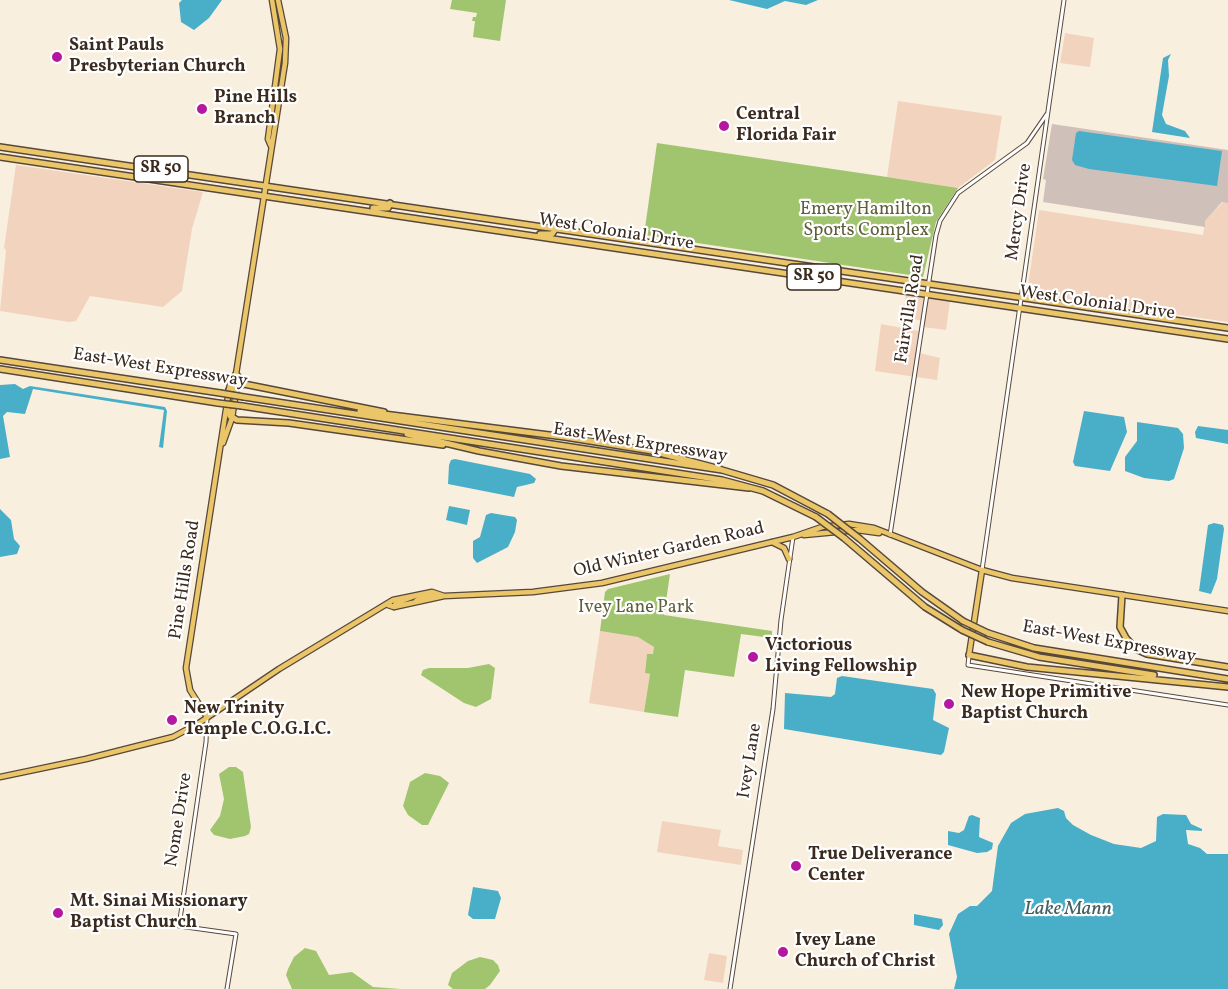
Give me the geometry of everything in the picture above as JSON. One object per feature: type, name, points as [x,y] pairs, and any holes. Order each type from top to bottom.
[{"type":"highway","name":"West Colonial Drive","points":[[1,148],[170,170],[1228,328]]},
{"type":"highway","points":[[12,159],[20,153],[44,152]]},
{"type":"highway","name":"West Colonial Drive","points":[[0,157],[1228,339]]},
{"type":"highway","points":[[90,169],[92,159]]},
{"type":"highway","points":[[145,177],[164,175],[170,170]]},
{"type":"highway","points":[[360,209],[388,208],[390,203]]},
{"type":"highway","points":[[392,214],[395,208],[418,207]]},
{"type":"highway","points":[[473,226],[476,220],[497,222],[500,219]]},
{"type":"highway","points":[[536,236],[541,233],[552,234],[556,228]]},
{"type":"highway","points":[[561,239],[566,232],[588,233]]},
{"type":"highway","points":[[723,264],[724,253]]},
{"type":"highway","points":[[1140,326],[1144,319],[1173,322],[1178,320]]},
{"type":"highway","name":"East-West Expressway","points":[[0,360],[722,470],[773,485],[828,514],[922,592],[963,621],[988,633],[1034,648],[1228,678]]},
{"type":"highway","name":"East-West Expressway","points":[[0,369],[711,478],[753,488],[781,498],[816,517],[925,607],[962,630],[988,642],[1040,657],[1228,687]]},
{"type":"highway","points":[[236,374],[244,384]]},
{"type":"highway","points":[[229,390],[244,384],[377,409],[389,414]]},
{"type":"highway","points":[[227,405],[232,418],[453,446],[561,466],[753,488]]},
{"type":"highway","points":[[340,412],[389,414],[652,451],[715,466],[722,470]]},
{"type":"highway","points":[[402,432],[453,446]]},
{"type":"highway","points":[[1122,595],[1120,627],[1136,649],[1147,654],[1228,667]]},
{"type":"highway","points":[[969,655],[1027,667],[1228,687]]},
{"type":"main road","name":"Pine Hills Road","points":[[271,146],[268,139],[280,49],[272,0]]},
{"type":"main road","name":"Pine Hills Road","points":[[223,443],[232,418],[237,386],[236,374],[271,146],[275,134],[286,50],[278,0]]},
{"type":"main road","points":[[271,115],[275,134]]},
{"type":"main road","name":"Pine Hills Road","points":[[207,717],[190,690],[186,668],[223,443],[229,390],[236,374]]},
{"type":"main road","name":"Old Winter Garden Road","points":[[391,606],[393,600],[418,594],[533,592],[602,583],[793,537],[856,530],[890,535],[982,570],[1035,583],[1228,611]]},
{"type":"main road","points":[[772,542],[784,548],[789,559]]},
{"type":"main road","points":[[969,655],[982,570]]},
{"type":"main road","name":"Old Winter Garden Road","points":[[0,777],[161,741],[181,733],[334,635],[391,606],[442,595]]},
{"type":"street","name":"Mercy Drive","points":[[982,570],[1064,0]]},
{"type":"street","name":"Fairvilla Road","points":[[890,535],[936,235],[950,203],[973,180],[1019,149],[1038,130],[1048,111]]},
{"type":"street","points":[[1038,130],[1046,129]]},
{"type":"street","name":"Ivey Lane","points":[[730,989],[772,710],[793,537]]},
{"type":"street","points":[[969,655],[968,665],[1228,705]]},
{"type":"street","name":"Nome Drive","points":[[207,717],[206,742],[179,926],[236,934],[227,989]]},
{"type":"shaded area","points":[[1065,33],[1094,38],[1090,67],[1060,63]]},
{"type":"shaded area","points":[[898,101],[1002,116],[995,160],[958,188],[887,177]]},
{"type":"shaded area","points":[[1052,124],[1228,150],[1228,203],[1222,202],[1205,221],[1205,227],[1043,202],[1046,180],[1043,179]]},
{"type":"shaded area","points":[[16,165],[203,192],[192,229],[182,291],[163,307],[90,296],[76,321],[69,322],[0,311],[6,250],[4,248]]},
{"type":"shaded area","points":[[1223,202],[1228,203],[1228,322],[1027,293],[1039,210],[1203,235],[1205,221]]},
{"type":"shaded area","points":[[906,294],[950,301],[946,330],[923,327],[924,321],[902,317]]},
{"type":"shaded area","points":[[881,324],[919,331],[916,352],[940,358],[937,380],[875,371]]},
{"type":"shaded area","points":[[600,631],[639,637],[654,647],[653,654],[647,654],[645,673],[650,674],[644,712],[589,703]]},
{"type":"shaded area","points":[[662,821],[721,830],[718,846],[743,850],[741,865],[657,852]]},
{"type":"shaded area","points":[[709,953],[727,956],[723,983],[704,980]]},
{"type":"green space","points":[[452,0],[506,0],[500,41],[473,37],[475,21],[472,21],[477,13],[450,9]]},
{"type":"green space","name":"Emery Hamilton Sports Complex","points":[[657,143],[958,188],[936,222],[923,277],[644,235]]},
{"type":"green space","name":"Ivey Lane Park","points":[[670,574],[664,615],[772,631],[772,638],[741,634],[734,677],[685,670],[678,717],[644,712],[650,674],[645,673],[647,654],[653,654],[654,647],[638,637],[600,631],[605,592],[608,589]]},
{"type":"green space","points":[[489,664],[495,668],[491,699],[476,707],[464,703],[421,675],[423,670],[429,668],[468,668]]},
{"type":"green space","points":[[229,767],[236,767],[243,772],[251,827],[249,834],[230,839],[214,835],[210,830],[220,816],[224,799],[219,774]]},
{"type":"green space","points":[[425,773],[440,776],[449,783],[428,825],[422,825],[408,815],[403,806],[410,782]]},
{"type":"green space","points":[[305,948],[316,951],[329,975],[352,972],[373,987],[401,989],[292,989],[286,975],[294,957]]},
{"type":"green space","points":[[480,957],[493,960],[498,965],[500,971],[490,985],[485,989],[453,989],[448,985],[452,973],[468,961]]},
{"type":"water","points":[[182,0],[222,0],[209,18],[194,30],[181,22],[179,3]]},
{"type":"water","points":[[729,0],[818,0],[806,5],[785,1],[767,9]]},
{"type":"water","points":[[1171,54],[1168,60],[1169,76],[1162,115],[1166,124],[1185,131],[1190,138],[1152,132],[1163,58]]},
{"type":"water","points":[[1079,131],[1222,151],[1217,186],[1089,169],[1075,165],[1072,160],[1076,133]]},
{"type":"water","points":[[15,384],[23,389],[30,386],[165,407],[167,411],[163,448],[159,447],[164,410],[33,389],[25,414],[7,412],[3,416],[10,457],[0,459],[0,385]]},
{"type":"water","points":[[1084,411],[1124,417],[1127,432],[1110,471],[1075,466],[1073,462]]},
{"type":"water","points":[[1137,422],[1178,428],[1183,434],[1184,448],[1174,479],[1169,481],[1144,478],[1125,471],[1125,457],[1137,441]]},
{"type":"water","points":[[1198,426],[1228,430],[1228,444],[1196,438],[1195,432]]},
{"type":"water","points":[[451,460],[530,474],[536,479],[534,483],[517,487],[514,497],[448,484],[449,465]]},
{"type":"water","points":[[449,506],[470,510],[467,525],[446,520]]},
{"type":"water","points":[[0,509],[11,520],[14,539],[20,546],[17,554],[0,557]]},
{"type":"water","points":[[491,513],[515,517],[517,520],[515,532],[508,547],[477,563],[473,558],[473,541],[480,537],[486,515]]},
{"type":"water","points":[[1214,523],[1223,525],[1224,529],[1217,579],[1211,594],[1199,591],[1208,525]]},
{"type":"water","points":[[842,676],[933,689],[936,694],[933,720],[949,728],[944,752],[941,755],[784,729],[785,693],[831,697],[835,694],[837,678]]},
{"type":"water","name":"Lake Mann","points":[[1058,808],[1064,811],[1066,818],[1073,825],[1091,835],[1114,844],[1141,848],[1156,841],[1157,817],[1163,814],[1186,815],[1191,824],[1202,829],[1202,831],[1186,830],[1188,844],[1200,848],[1207,854],[1228,854],[1228,989],[954,989],[957,977],[949,934],[958,914],[970,906],[977,906],[992,891],[998,846],[1011,823],[1025,814]]},
{"type":"water","points":[[969,816],[980,818],[979,837],[993,843],[992,849],[987,852],[977,853],[948,845],[948,831],[959,833],[964,830]]},
{"type":"water","points":[[473,887],[498,891],[501,898],[495,919],[473,919],[468,915]]},
{"type":"water","points":[[914,914],[942,919],[943,925],[939,930],[914,925]]},
{"type":"place","name":"Saint Pauls Presbyterian Church","points":[[57,57]]},
{"type":"place","name":"Pine Hills Branch","points":[[202,109]]},
{"type":"place","name":"Central Florida Fair","points":[[724,126]]},
{"type":"place","name":"Victorious Living Fellowship","points":[[753,657]]},
{"type":"place","name":"New Hope Primitive Baptist Church","points":[[949,704]]},
{"type":"place","name":"New Trinity Temple C.O.G.I.C.","points":[[172,720]]},
{"type":"place","name":"True Deliverance Center","points":[[796,866]]},
{"type":"place","name":"Mt. Sinai Missionary Baptist Church","points":[[58,913]]},
{"type":"place","name":"Ivey Lane Church of Christ","points":[[783,952]]}]
